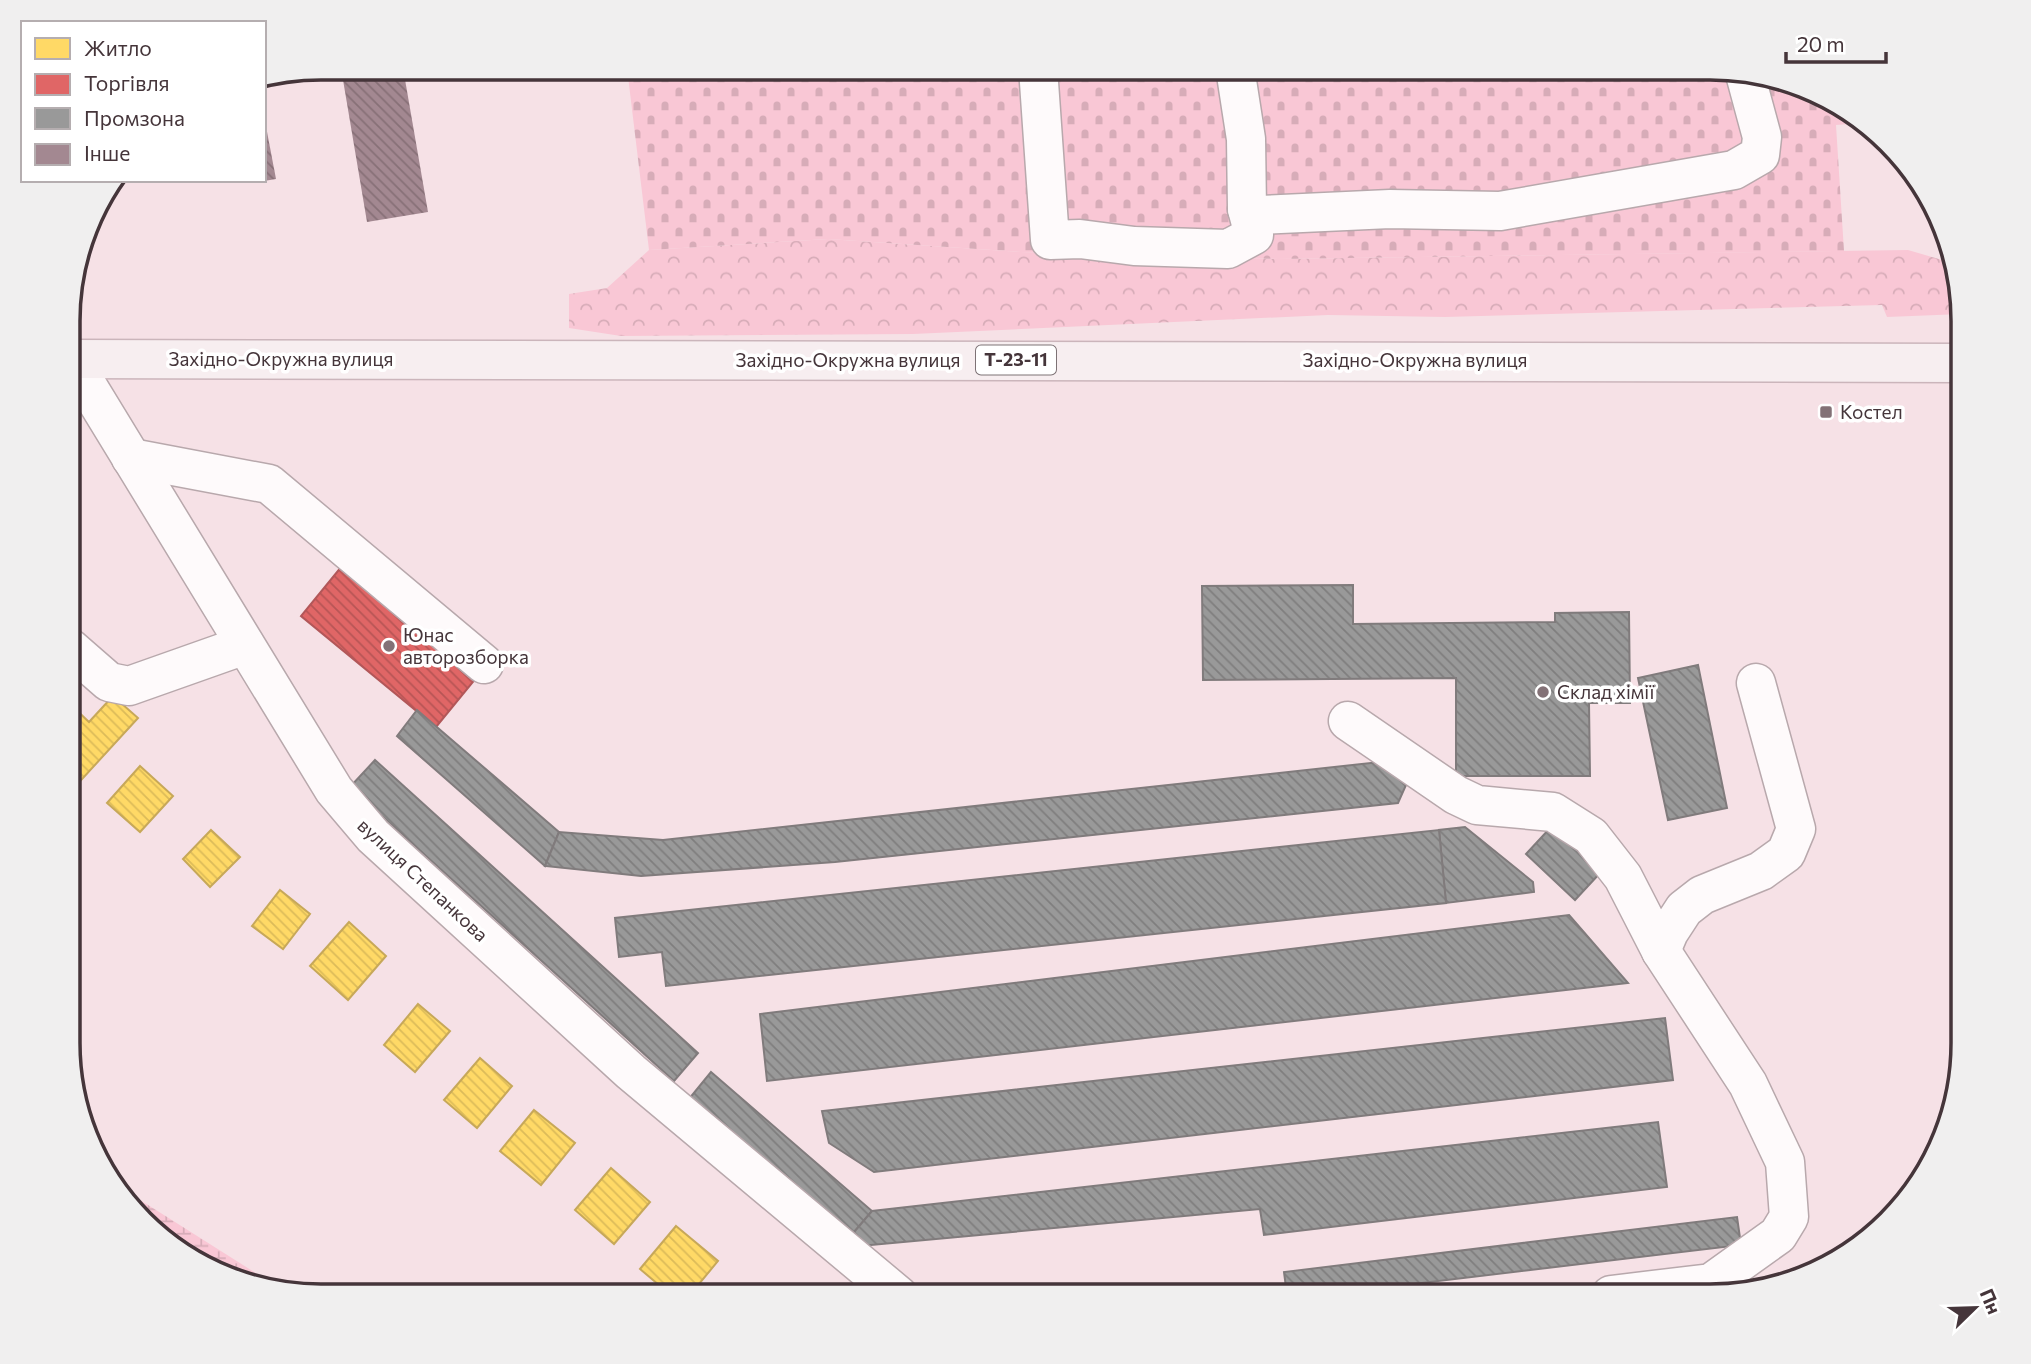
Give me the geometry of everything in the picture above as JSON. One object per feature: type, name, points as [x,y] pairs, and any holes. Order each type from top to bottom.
[{"type":"main road","name":"Західно-Окружна вулиця","points":[[80,359],[1950,363]]},
{"type":"street","points":[[1039,80],[1049,240],[1228,249],[1254,235],[1247,209],[1246,139],[1237,80]]},
{"type":"street","points":[[1247,209],[1260,215],[1390,209],[1500,211],[1734,170],[1760,155],[1762,136],[1748,84]]},
{"type":"street","name":"вулиця Степанкова","points":[[80,374],[334,790],[373,836],[631,1072],[884,1284]]},
{"type":"street","points":[[131,458],[269,484],[484,664]]},
{"type":"street","points":[[80,657],[109,682],[129,686],[245,645]]},
{"type":"street","points":[[1661,951],[1684,909],[1702,895],[1761,871],[1786,853],[1796,829],[1756,682]]},
{"type":"street","points":[[1348,721],[1456,795],[1477,805],[1553,812],[1591,836],[1623,877],[1661,951],[1748,1084],[1785,1162],[1789,1217],[1778,1235],[1711,1283]]},
{"type":"green space","points":[[1710,80],[1772,89],[1802,99],[1848,124],[1836,125],[1844,251],[1278,259],[1021,252],[828,239],[649,250],[629,81]]},
{"type":"green space","points":[[828,239],[1021,252],[1278,259],[1908,250],[1942,260],[1950,314],[1887,317],[1882,305],[1445,317],[1328,315],[913,334],[621,336],[569,328],[569,294],[607,288],[649,250]]},
{"type":"green space","points":[[139,1199],[259,1275],[215,1259],[187,1243]]},
{"type":"building: Житло","points":[[113,696],[138,718],[80,781],[80,713],[89,722]]},
{"type":"building: Житло","points":[[140,766],[173,796],[140,832],[107,803]]},
{"type":"building: Житло","points":[[211,830],[240,857],[210,887],[183,859]]},
{"type":"building: Житло","points":[[280,890],[310,914],[283,949],[252,926]]},
{"type":"building: Житло","points":[[349,922],[386,956],[348,1000],[310,966]]},
{"type":"building: Житло","points":[[418,1004],[450,1031],[415,1072],[384,1045]]},
{"type":"building: Житло","points":[[480,1058],[512,1086],[477,1128],[444,1100]]},
{"type":"building: Житло","points":[[534,1110],[575,1143],[541,1185],[500,1151]]},
{"type":"building: Житло","points":[[611,1168],[650,1202],[614,1244],[575,1210]]},
{"type":"building: Житло","points":[[676,1226],[718,1261],[699,1284],[657,1284],[640,1269]]},
{"type":"building: Торгівля","points":[[342,566],[477,677],[436,727],[301,616]]},
{"type":"building: Промзона","name":"Склад хімії","points":[[1353,585],[1353,624],[1555,622],[1555,613],[1629,612],[1630,703],[1589,703],[1590,776],[1456,776],[1456,678],[1203,680],[1202,586]]},
{"type":"building: Промзона","points":[[1698,665],[1727,808],[1668,820],[1638,678]]},
{"type":"building: Промзона","points":[[417,710],[559,832],[545,866],[397,736]]},
{"type":"building: Промзона","points":[[375,760],[698,1053],[674,1081],[350,787]]},
{"type":"building: Промзона","points":[[1380,762],[1406,785],[1398,803],[835,862],[641,876],[545,866],[559,832],[663,840]]},
{"type":"building: Промзона","points":[[1552,826],[1601,872],[1575,900],[1526,854]]},
{"type":"building: Промзона","points":[[1465,827],[1533,882],[1534,892],[1446,903],[1439,830]]},
{"type":"building: Промзона","points":[[1439,830],[1446,903],[666,986],[662,952],[619,957],[615,918]]},
{"type":"building: Промзона","points":[[1569,915],[1628,983],[767,1081],[760,1014]]},
{"type":"building: Промзона","points":[[1665,1018],[1673,1080],[874,1172],[829,1143],[822,1111]]},
{"type":"building: Промзона","points":[[711,1072],[872,1211],[849,1238],[689,1099]]},
{"type":"building: Промзона","points":[[1658,1122],[1667,1187],[1264,1235],[1260,1209],[860,1246],[849,1238],[872,1211]]},
{"type":"building: Промзона","points":[[1737,1217],[1741,1245],[1420,1283],[1285,1283],[1284,1272]]},
{"type":"building: Інше","points":[[343,81],[405,81],[428,212],[367,222]]},
{"type":"building: Інше","points":[[266,126],[276,179],[266,181]]},
{"type":"place","name":"Костел","points":[[1826,412]]},
{"type":"place","name":"Юнас авторозборка","points":[[389,646]]},
{"type":"place","name":"Склад хімії","points":[[1543,692]]}]
